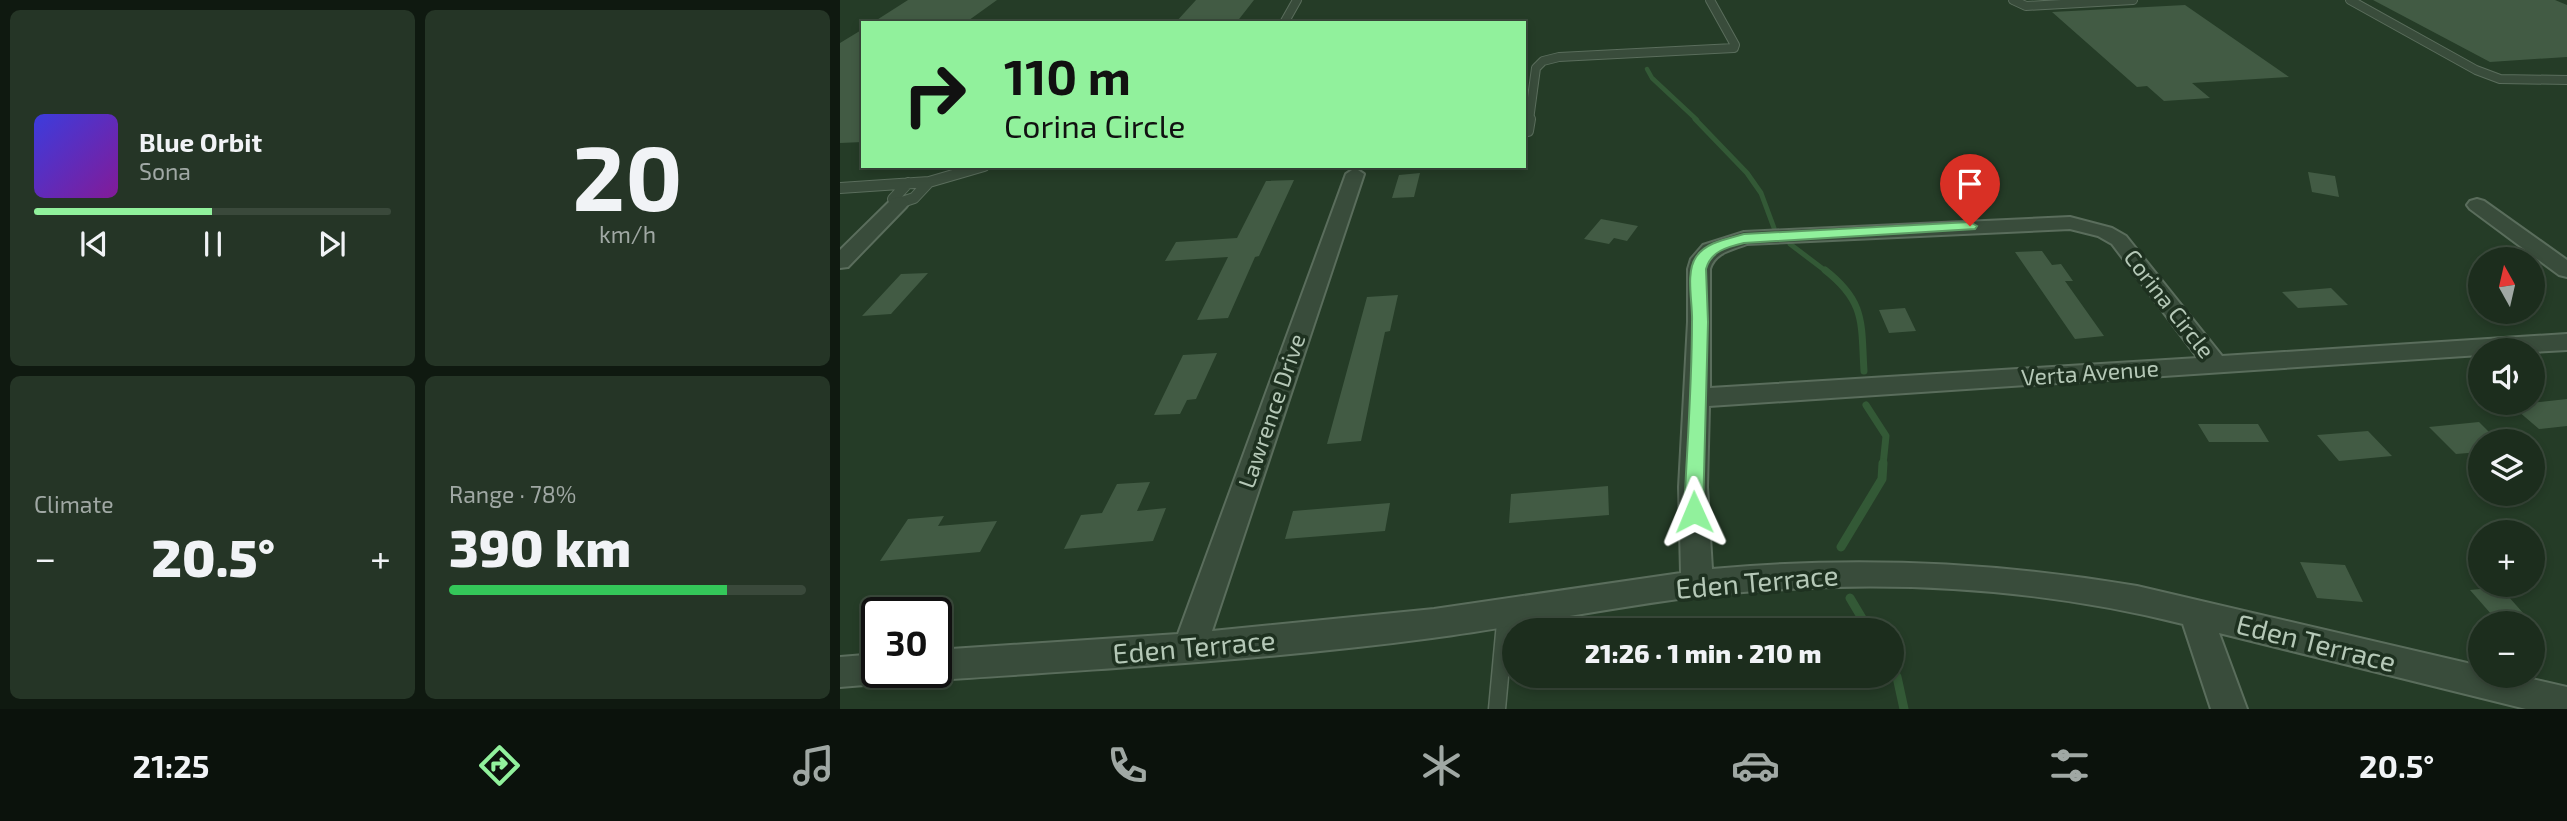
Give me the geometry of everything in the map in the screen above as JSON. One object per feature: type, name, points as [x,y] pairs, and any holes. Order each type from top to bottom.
[{"type":"street","name":"Lawrence Drive","points":[[1189,649],[1354,174]]},
{"type":"street","points":[[842,259],[899,203]]},
{"type":"street","points":[[2477,205],[2567,270]]},
{"type":"street","name":"Corina Circle","points":[[1697,584],[1693,487],[1698,398],[1699,269],[1702,259],[1711,250],[1724,244],[1761,237],[2020,224],[2070,223],[2088,227],[2119,240],[2216,365]]},
{"type":"street","name":"Verta Avenue","points":[[1698,398],[2567,342]]},
{"type":"street","name":"Eden Terrace","points":[[952,665],[1189,649],[1398,628],[1697,584],[1831,573],[1949,573],[2070,586],[2196,614],[2528,702],[2567,703]]},
{"type":"street","points":[[2196,614],[2229,709]]},
{"type":"street","points":[[840,672],[861,670]]},
{"type":"lane","points":[[1285,21],[1297,0]]},
{"type":"lane","points":[[1526,132],[1536,68],[1542,61],[1559,57],[1734,48],[1735,45],[1710,0]]},
{"type":"lane","points":[[2013,0],[2026,6],[2133,0]]},
{"type":"lane","points":[[2350,0],[2476,70],[2500,79],[2567,80]]},
{"type":"lane","points":[[840,188],[929,182],[977,168]]},
{"type":"lane","points":[[908,183],[893,199],[899,203],[914,198],[929,182]]},
{"type":"lane","points":[[1497,709],[1506,612]]},
{"type":"building","points":[[908,0],[997,0],[968,21],[875,21]]},
{"type":"building","points":[[1196,0],[1254,0],[1238,21],[1177,21]]},
{"type":"building","points":[[2373,0],[2555,0],[2567,5],[2567,57],[2490,62]]},
{"type":"building","points":[[2185,5],[2289,77],[2192,83],[2210,98],[2164,101],[2147,86],[2137,87],[2052,12]]},
{"type":"building","points":[[861,30],[861,142],[840,143],[840,43]]},
{"type":"building","points":[[2308,172],[2335,176],[2339,197],[2312,192]]},
{"type":"building","points":[[1420,173],[1414,197],[1392,198],[1399,175]]},
{"type":"building","points":[[1294,180],[1228,318],[1197,320],[1228,257],[1165,261],[1176,242],[1237,238],[1266,181]]},
{"type":"building","points":[[1601,219],[1638,226],[1627,241],[1614,238],[1609,244],[1584,239]]},
{"type":"building","points":[[2042,251],[2052,265],[2061,264],[2073,281],[2065,281],[2104,336],[2075,339],[2015,252]]},
{"type":"building","points":[[928,273],[891,314],[862,316],[901,274]]},
{"type":"building","points":[[2331,288],[2348,305],[2298,308],[2282,292]]},
{"type":"building","points":[[1398,295],[1390,331],[1385,332],[1361,441],[1327,444],[1367,297]]},
{"type":"building","points":[[1905,308],[1916,331],[1889,333],[1879,310]]},
{"type":"building","points":[[1217,353],[1196,399],[1187,400],[1180,414],[1154,415],[1183,355]]},
{"type":"building","points":[[2567,399],[2567,426],[2539,429],[2523,415],[2545,415],[2545,401]]},
{"type":"building","points":[[2479,422],[2486,429],[2468,429],[2468,453],[2456,454],[2429,427]]},
{"type":"building","points":[[2198,424],[2258,424],[2269,442],[2209,442]]},
{"type":"building","points":[[2368,431],[2392,456],[2339,461],[2317,435]]},
{"type":"building","points":[[1150,482],[1137,511],[1166,508],[1153,541],[1064,549],[1081,515],[1102,513],[1117,484]]},
{"type":"building","points":[[1608,486],[1609,515],[1509,523],[1511,494]]},
{"type":"building","points":[[1390,503],[1385,531],[1285,539],[1293,511]]},
{"type":"building","points":[[944,516],[938,526],[997,521],[980,552],[880,561],[908,519]]},
{"type":"building","points":[[2300,562],[2345,565],[2363,602],[2317,598]]},
{"type":"building","points":[[2476,597],[2509,597],[2521,611],[2488,611]]},
{"type":"waterway","points":[[1647,69],[1652,78],[1697,120]]},
{"type":"waterway","points":[[1695,119],[1747,173],[1761,193],[1774,228]]},
{"type":"waterway","points":[[1790,244],[1827,272]]},
{"type":"waterway","points":[[1825,270],[1855,303],[1861,326],[1864,371]]},
{"type":"waterway","points":[[1866,405],[1886,436],[1883,465]]},
{"type":"waterway","points":[[1841,547],[1882,479],[1883,463]]},
{"type":"waterway","points":[[1850,598],[1862,618]]},
{"type":"waterway","points":[[1899,688],[1904,709]]},
{"type":"route","points":[[1694,512],[1699,269],[1702,259],[1711,250],[1744,239],[1970,226]]}]
